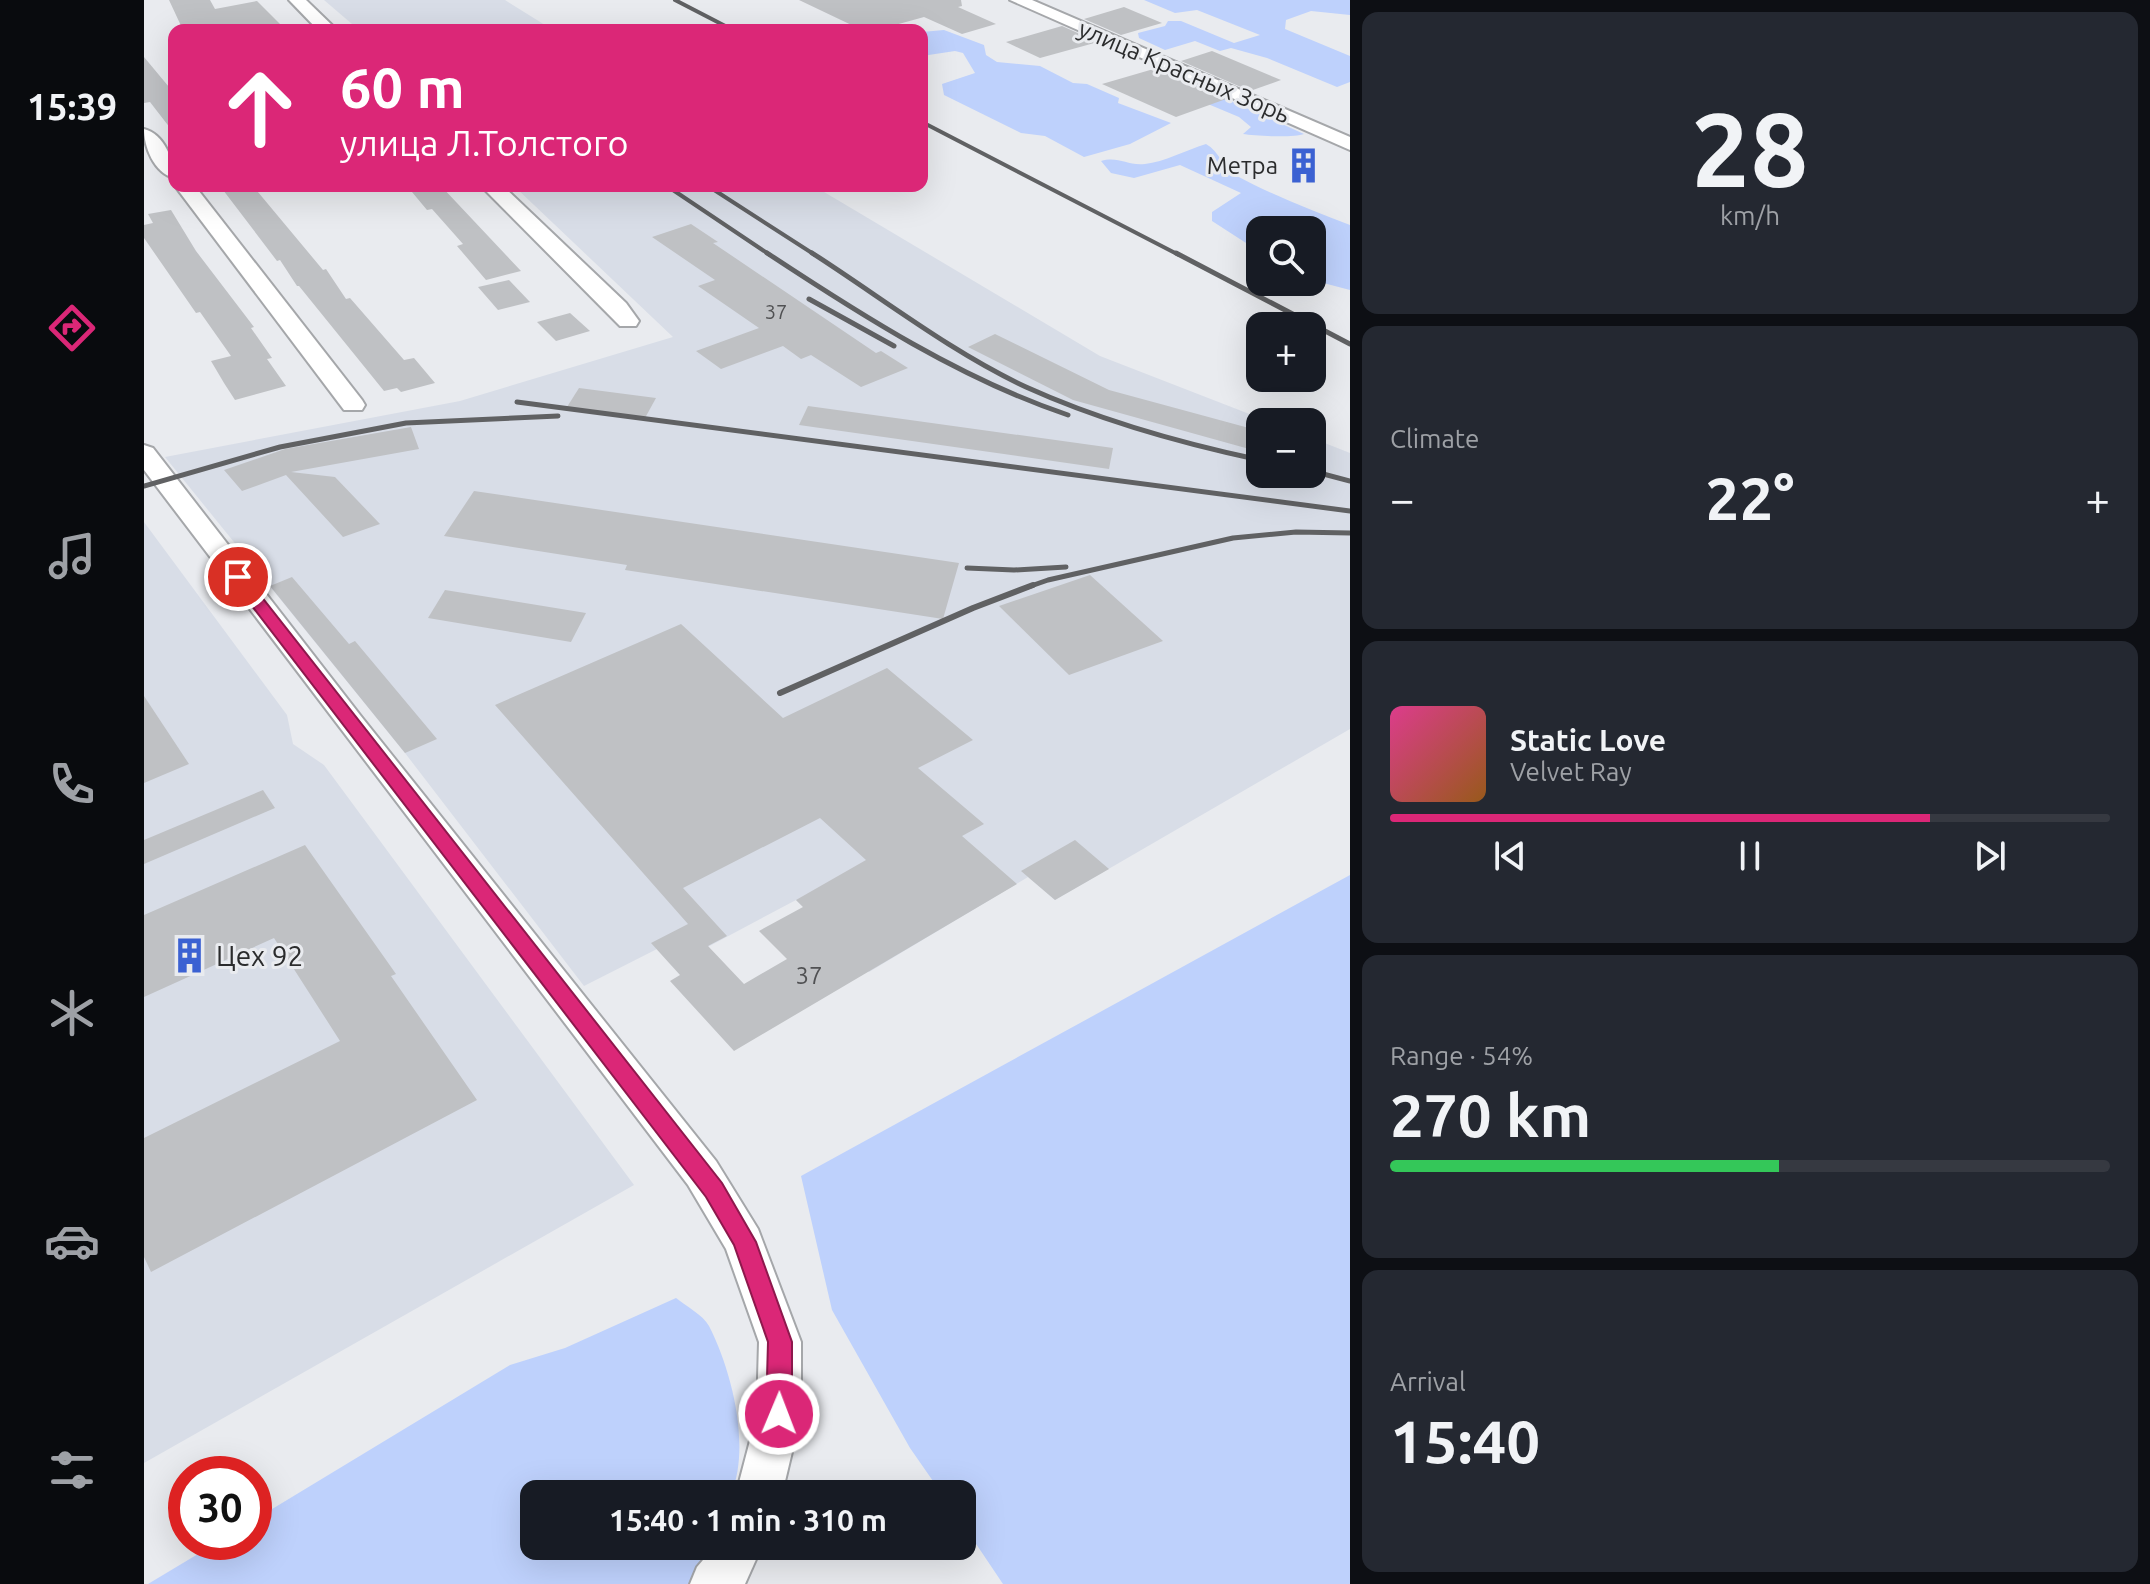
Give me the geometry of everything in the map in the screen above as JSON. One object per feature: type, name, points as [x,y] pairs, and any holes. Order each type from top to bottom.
[{"type":"street","points":[[297,0],[322,24]]},
{"type":"street","name":"улица Красных Зорь","points":[[1018,0],[1347,140]]},
{"type":"street","points":[[144,135],[168,165]]},
{"type":"street","points":[[144,177],[168,173]]},
{"type":"street","points":[[190,192],[353,405]]},
{"type":"street","points":[[497,192],[628,321]]},
{"type":"street","points":[[144,453],[349,722],[702,1173],[744,1242],[780,1342],[779,1414],[762,1480]]},
{"type":"street","points":[[714,1584],[734,1560]]},
{"type":"shaded area","points":[[324,0],[505,0],[543,24],[352,24]]},
{"type":"shaded area","points":[[1144,0],[1350,0],[1350,15],[1311,11],[1286,20],[1285,29],[1350,56],[1350,82],[1337,87],[1267,58],[1231,48],[1220,51],[1195,41],[1165,50],[1139,38],[1138,33],[1165,26],[1168,21],[1181,21],[1234,43],[1260,35],[1197,10],[1175,13]]},
{"type":"shaded area","points":[[944,30],[984,45],[986,55],[997,62],[1040,66],[1073,83],[1087,84],[1119,98],[1118,103],[1171,123],[1130,144],[1084,157],[1045,136],[1021,133],[944,95],[942,84],[975,73],[963,53],[955,51],[928,55],[928,31]]},
{"type":"shaded area","points":[[1178,79],[1304,134],[1243,134],[1251,127],[1239,117],[1196,99]]},
{"type":"shaded area","points":[[1206,144],[1235,175],[1277,196],[1350,225],[1350,290],[1326,284],[1326,216],[1246,216],[1246,243],[1212,221],[1212,212],[1241,193],[1180,165],[1134,178],[1111,173],[1101,161],[1145,164]]},
{"type":"shaded area","points":[[520,192],[824,192],[1100,356],[1246,413],[1246,488],[1326,488],[1326,444],[1350,453],[1350,729],[1055,900],[1028,877],[869,972],[796,900],[672,966],[657,949],[584,986],[405,753],[165,457],[460,401],[673,337]]},
{"type":"shaded area","points":[[144,522],[287,715],[293,744],[324,765],[634,1185],[144,1463]]},
{"type":"shaded area","points":[[1350,875],[1350,1584],[1003,1584],[976,1544],[976,1480],[932,1480],[910,1448],[832,1310],[801,1176]]},
{"type":"shaded area","points":[[676,1298],[699,1314],[709,1326],[717,1344],[731,1387],[739,1432],[737,1475],[735,1480],[520,1480],[520,1560],[702,1560],[688,1584],[148,1584],[188,1560],[272,1560],[272,1509],[510,1365],[565,1348]]},
{"type":"building","points":[[169,0],[210,0],[215,9],[257,1],[280,24],[180,24]]},
{"type":"building","points":[[799,0],[961,0],[962,6],[958,7],[996,24],[962,34],[924,17],[899,24],[849,24]]},
{"type":"building","points":[[1124,7],[1162,23],[1121,35],[1084,19]]},
{"type":"building","points":[[1062,26],[1098,42],[1040,58],[1006,42]]},
{"type":"building","points":[[1212,51],[1281,80],[1250,91],[1181,61]]},
{"type":"building","points":[[144,57],[168,86],[168,125],[150,102],[144,103]]},
{"type":"building","points":[[1157,68],[1226,99],[1176,117],[1102,84]]},
{"type":"building","points":[[225,192],[258,192],[323,270],[326,269],[346,299],[350,298],[404,360],[414,358],[435,383],[401,392],[397,388],[384,391],[297,286],[280,260],[277,261]]},
{"type":"building","points":[[412,192],[447,192],[521,271],[486,280],[457,246],[463,244],[432,209],[427,210]]},
{"type":"building","points":[[171,210],[196,251],[254,327],[251,328],[272,358],[267,359],[286,386],[235,400],[211,361],[231,356],[200,312],[196,313],[144,238],[144,225],[153,223],[148,214]]},
{"type":"building","points":[[691,224],[718,242],[713,243],[876,353],[881,351],[908,368],[861,387],[811,355],[801,359],[783,346],[721,369],[696,351],[759,328],[698,286],[715,280],[652,237]]},
{"type":"building","points":[[509,280],[530,302],[498,310],[478,287]]},
{"type":"building","points":[[570,313],[590,331],[556,341],[537,322]]},
{"type":"building","points":[[995,334],[1109,390],[1246,427],[1246,448],[1073,400],[968,347]]},
{"type":"building","points":[[579,388],[656,398],[645,418],[567,407]]},
{"type":"building","points":[[808,406],[1113,448],[1109,469],[799,425]]},
{"type":"building","points":[[411,427],[419,449],[291,472],[335,477],[380,524],[343,537],[286,475],[242,491],[224,470],[285,449]]},
{"type":"building","points":[[474,491],[959,563],[943,619],[625,570],[627,565],[444,536]]},
{"type":"building","points":[[1090,575],[1163,641],[1069,675],[999,606]]},
{"type":"building","points":[[292,577],[349,644],[355,641],[437,739],[405,753],[270,586]]},
{"type":"building","points":[[445,590],[586,613],[571,642],[428,618]]},
{"type":"building","points":[[681,624],[783,718],[887,668],[973,740],[918,768],[984,824],[962,836],[1017,884],[734,1051],[670,981],[680,975],[651,943],[688,924],[495,705]],"holes":[[[820,818],[866,860],[796,900],[803,907],[759,931],[787,959],[744,984],[708,946],[727,936],[683,888]]]},
{"type":"building","points":[[144,696],[189,764],[144,783]]},
{"type":"building","points":[[263,790],[275,808],[144,864],[144,840]]},
{"type":"building","points":[[1075,840],[1109,869],[1055,900],[1021,871]]},
{"type":"building","points":[[305,845],[396,974],[391,976],[477,1100],[151,1272],[144,1257],[144,1138],[340,1041],[274,938],[144,997],[144,915]]},
{"type":"railway","points":[[675,0],[721,24]]},
{"type":"railway","points":[[928,125],[1179,255]]},
{"type":"railway","points":[[676,192],[767,253]]},
{"type":"railway","points":[[717,192],[815,255]]},
{"type":"railway","points":[[767,253],[913,344],[989,383],[1068,415]]},
{"type":"railway","points":[[1176,253],[1350,344]]},
{"type":"railway","points":[[815,255],[944,341],[1026,387],[1141,430],[1246,457]]},
{"type":"railway","points":[[809,299],[894,346]]},
{"type":"railway","points":[[517,402],[1350,511]]},
{"type":"railway","points":[[144,486],[280,447],[406,423],[558,416]]},
{"type":"railway","points":[[1326,475],[1350,481]]},
{"type":"railway","points":[[1028,587],[1233,538],[1296,532],[1350,533]]},
{"type":"railway","points":[[967,568],[1014,570],[1066,567]]},
{"type":"railway","points":[[780,693],[973,608],[1033,585]]},
{"type":"place","name":"Метра","points":[[1304,166]]},
{"type":"place","name":"Цех 92","points":[[190,956]]},
{"type":"route","points":[[238,577],[714,1190],[744,1242],[780,1342],[779,1414]]}]
